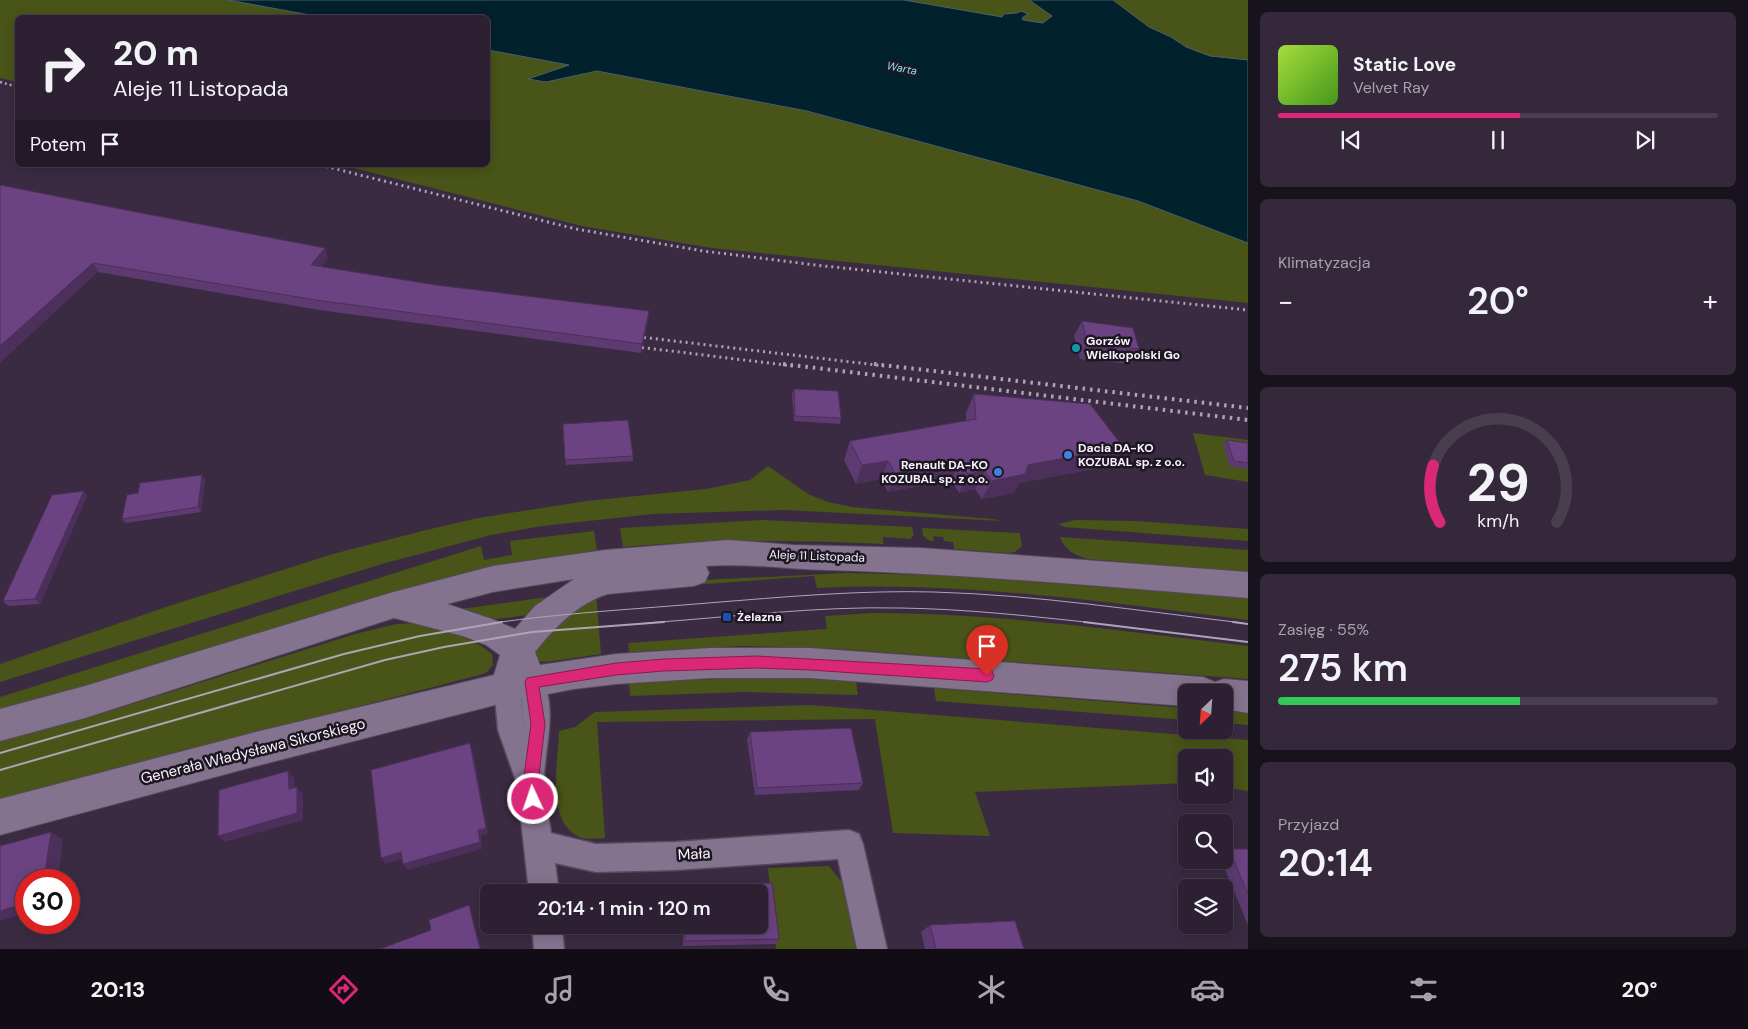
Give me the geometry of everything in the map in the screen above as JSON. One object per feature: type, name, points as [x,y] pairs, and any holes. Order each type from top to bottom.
[{"type":"main road","name":"Aleje 11 Listopada","points":[[390,606],[493,579],[605,562],[728,552],[794,557],[921,560],[1248,585]]},
{"type":"main road","points":[[794,557],[733,571],[630,579],[587,587],[546,616],[518,650],[519,685],[574,674],[626,668],[756,662],[892,669],[1178,690]]},
{"type":"main road","points":[[0,725],[85,702],[390,606],[430,612],[474,626],[499,637],[518,650]]},
{"type":"main road","name":"Generała Władysława Sikorskiego","points":[[0,817],[260,748],[519,685]]},
{"type":"main road","points":[[1233,695],[1248,697]]},
{"type":"street","points":[[519,685],[511,730],[531,784],[543,884]]},
{"type":"street","name":"Mała","points":[[540,845],[596,858],[675,856],[849,844],[872,949]]},
{"type":"street","points":[[547,934],[549,949]]},
{"type":"green space","points":[[0,0],[228,0],[310,15],[15,15],[15,82],[0,78]]},
{"type":"green space","points":[[875,0],[1042,0],[1063,28]]},
{"type":"green space","points":[[1104,0],[1248,0],[1248,68],[1191,55]]},
{"type":"green space","points":[[490,50],[570,65],[530,79],[546,82],[597,71],[805,111],[1138,201],[1248,243],[1248,303],[712,248],[582,226],[350,167],[490,167]]},
{"type":"green space","points":[[1193,433],[1248,440],[1248,482],[1205,475]]},
{"type":"green space","points":[[768,466],[808,494],[828,502],[852,507],[1003,521],[784,510],[653,514],[542,526],[491,535],[382,564],[0,682],[0,664],[169,606],[333,554],[478,518],[587,501],[706,489],[750,480]]},
{"type":"green space","points":[[763,520],[912,527],[914,535],[910,539],[883,537],[883,544],[753,541],[623,547],[620,528]]},
{"type":"green space","points":[[1075,520],[1136,521],[1248,529],[1248,541],[1064,527],[1059,524]]},
{"type":"green space","points":[[922,528],[1020,533],[1022,546],[1015,552],[1008,553],[954,549],[953,542],[944,541],[943,537],[933,536],[934,541],[928,540],[923,536]]},
{"type":"green space","points":[[594,531],[597,550],[471,572],[115,679],[0,709],[0,697],[481,546],[484,560],[512,555],[510,541]]},
{"type":"green space","points":[[1060,537],[1248,550],[1248,572],[1088,559],[1078,556],[1071,551]]},
{"type":"green space","points":[[846,573],[942,575],[1248,598],[1248,620],[1087,600],[979,590],[871,587],[817,588],[814,576],[623,590],[684,581]]},
{"type":"green space","points":[[596,593],[601,654],[546,662],[538,661],[535,657],[542,641],[560,622]]},
{"type":"green space","points":[[548,597],[536,614],[481,621],[461,609]]},
{"type":"green space","points":[[873,613],[1014,619],[1248,646],[1248,679],[825,648],[742,646],[629,652],[628,643],[827,629],[825,616]]},
{"type":"green space","points":[[417,623],[466,638],[492,654],[493,665],[483,674],[0,800],[0,740],[97,715],[355,634],[396,624]]},
{"type":"green space","points":[[781,677],[856,682],[858,695],[745,692],[630,696],[629,684]]},
{"type":"green space","points":[[934,688],[1178,707],[1178,719],[936,701]]},
{"type":"green space","points":[[810,705],[1178,734],[1178,739],[1248,740],[1248,791],[1233,788],[1233,749],[1178,749],[1178,783],[975,792],[990,836],[893,833],[875,719],[597,722],[605,838],[590,839],[582,838],[570,831],[563,820],[558,806],[556,775],[559,731],[575,727],[595,712]]},
{"type":"green space","points":[[1233,712],[1248,713],[1248,725],[1233,724]]},
{"type":"green space","points":[[829,866],[847,889],[859,949],[776,949],[768,868]]},
{"type":"water","name":"Warta","points":[[228,0],[904,0],[1002,17],[1004,14],[1021,11],[1028,14],[1022,18],[1023,20],[1043,23],[1052,16],[1029,0],[1113,0],[1149,27],[1171,37],[1186,47],[1210,56],[1248,60],[1248,243],[1138,201],[807,111],[597,71],[546,82],[528,79],[569,65],[490,50],[490,15],[310,15]]},
{"type":"building","points":[[0,185],[325,248],[311,265],[436,285],[649,311],[642,344],[316,300],[93,263],[0,346]]},
{"type":"building","points":[[1082,321],[1133,328],[1139,349],[1088,344]]},
{"type":"building","points":[[794,389],[838,391],[841,418],[795,416]]},
{"type":"building","points":[[974,394],[1090,404],[1123,447],[1028,465],[1025,474],[992,481],[985,471],[968,474],[960,461],[895,473],[888,461],[862,465],[850,441],[976,419]]},
{"type":"building","points":[[628,420],[633,456],[565,460],[563,424]]},
{"type":"building","points":[[1227,440],[1248,443],[1248,463],[1234,461]]},
{"type":"building","points":[[202,475],[198,507],[122,519],[127,495],[138,493],[140,483]]},
{"type":"building","points":[[84,491],[35,599],[3,601],[52,495]]},
{"type":"building","points":[[851,728],[863,783],[757,788],[750,732]]},
{"type":"building","points":[[470,743],[486,828],[478,830],[480,842],[403,864],[401,852],[381,858],[371,770]]},
{"type":"building","points":[[288,771],[289,789],[297,787],[297,813],[218,836],[219,790]]},
{"type":"building","points":[[51,832],[46,869],[15,869],[15,906],[0,911],[0,846]]},
{"type":"building","points":[[1233,849],[1248,849],[1248,894],[1233,858]]},
{"type":"building","points":[[772,883],[779,939],[685,941],[685,934],[768,934],[768,884],[727,884]]},
{"type":"building","points":[[469,905],[480,949],[380,949],[431,930],[429,920]]},
{"type":"building","points":[[1015,921],[1024,949],[936,949],[930,925]]},
{"type":"tram line","points":[[502,622],[764,598],[849,593],[934,592],[1012,596],[1243,623]]},
{"type":"tram line","points":[[647,623],[806,610],[869,608],[974,611],[1094,623]]},
{"type":"tram line","points":[[0,753],[344,654],[420,636],[502,622]]},
{"type":"tram line","points":[[493,623],[502,622]]},
{"type":"tram line","points":[[0,770],[385,660],[444,647],[532,632],[664,622]]},
{"type":"tram line","points":[[1084,622],[1248,642]]},
{"type":"tram line","points":[[1233,622],[1248,624]]},
{"type":"railway","points":[[0,82],[15,86]]},
{"type":"railway","points":[[328,167],[576,229],[703,251],[824,266],[1248,310]]},
{"type":"railway","points":[[632,336],[885,366]]},
{"type":"railway","points":[[630,346],[793,366]]},
{"type":"railway","points":[[783,364],[1248,420]]},
{"type":"railway","points":[[874,364],[1248,408]]},
{"type":"place","name":"Gorzów Wielkopolski Go","points":[[1076,348]]},
{"type":"place","name":"Dacia DA-KO KOZUBAL sp. z o.o.","points":[[1068,455]]},
{"type":"place","name":"Renault DA-KO KOZUBAL sp. z o.o.","points":[[998,472]]},
{"type":"place","name":"Żelazna","points":[[727,617]]},
{"type":"route","points":[[533,799],[531,784],[538,724],[532,682],[616,669],[664,665],[756,662],[987,676]]}]
